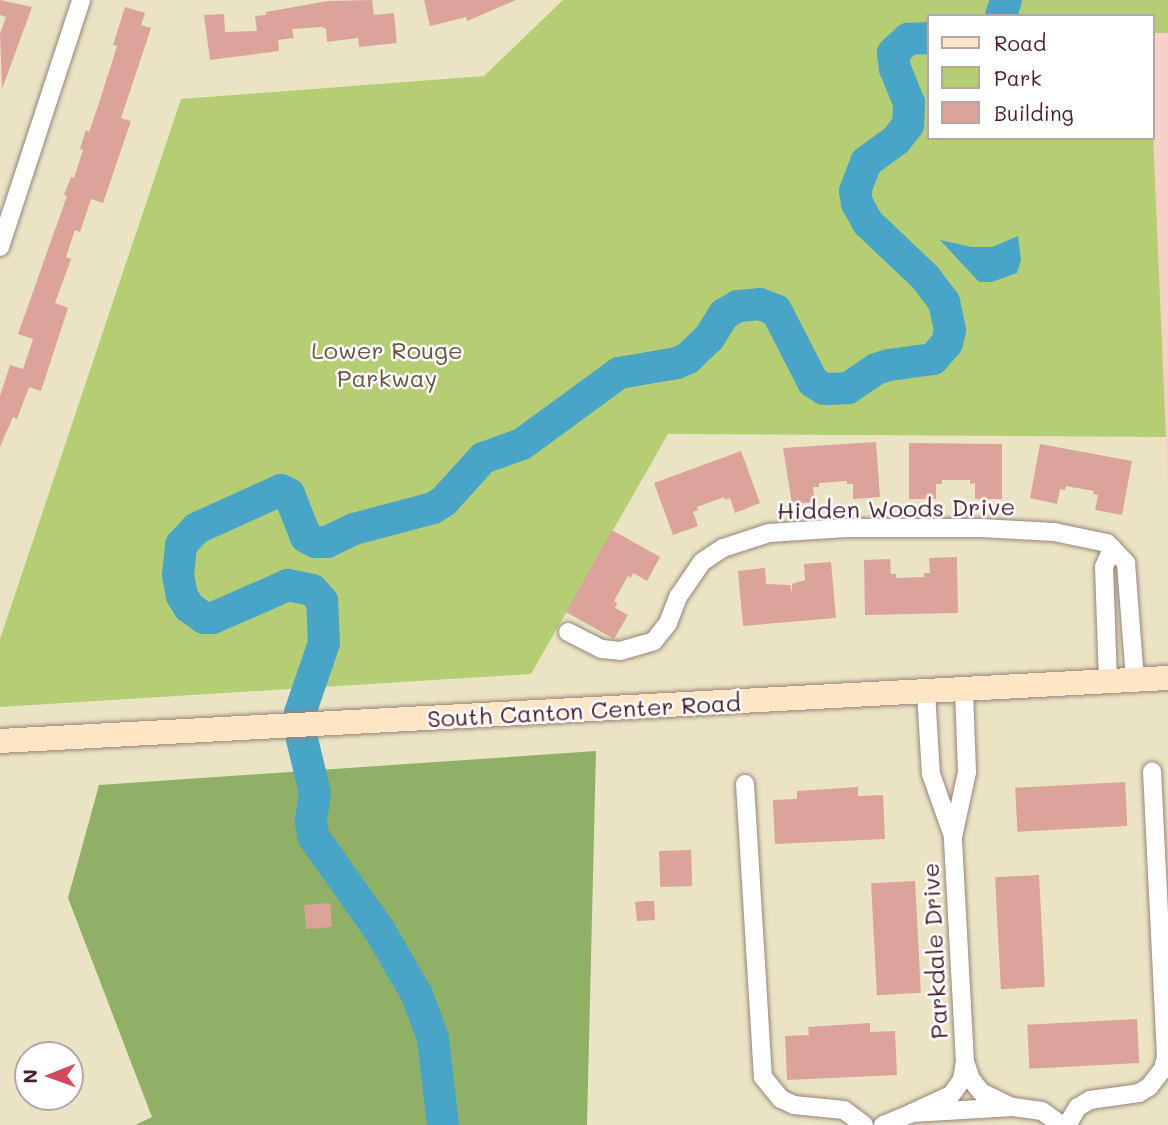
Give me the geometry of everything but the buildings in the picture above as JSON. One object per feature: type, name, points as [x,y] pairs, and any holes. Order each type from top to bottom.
[{"type":"main road","name":"South Canton Center Road","points":[[0,741],[964,692],[1168,678]]},
{"type":"street","points":[[0,247],[82,0]]},
{"type":"street","name":"Hidden Woods Drive","points":[[568,632],[602,649],[620,651],[654,641],[668,623],[678,597],[702,562],[745,538],[769,533],[847,528],[981,528],[1054,532],[1107,543],[1112,548]]},
{"type":"street","points":[[1108,681],[1104,567],[1112,548],[1126,563],[1135,679]]},
{"type":"street","name":"Parkdale Drive","points":[[964,692],[967,772],[953,837],[965,1062]]},
{"type":"street","name":"Parkdale Drive","points":[[926,693],[931,774],[953,837]]},
{"type":"street","points":[[1067,1125],[1078,1107],[1090,1100],[1139,1093],[1149,1087],[1163,1069],[1166,1057],[1153,771]]},
{"type":"street","points":[[745,783],[764,1077],[781,1099],[794,1105],[844,1110],[864,1125]]},
{"type":"street","points":[[965,1062],[971,1079],[981,1092],[1013,1107]]},
{"type":"street","points":[[883,1125],[951,1095],[962,1080],[965,1062]]},
{"type":"street","points":[[912,1113],[1013,1107],[1042,1111],[1061,1125]]},
{"type":"shaded area","points":[[1168,33],[1168,484],[1153,140],[1154,34]]},
{"type":"green space","name":"Lower Rouge Parkway","points":[[563,0],[1168,0],[1168,33],[1154,33],[1154,14],[926,14],[926,140],[1153,140],[1166,437],[668,434],[531,674],[0,707],[0,639],[181,99],[484,76]]},
{"type":"green space","points":[[596,751],[587,1125],[135,1125],[152,1117],[68,898],[99,785]]},
{"type":"water","points":[[1018,236],[1021,260],[1017,273],[992,282],[979,282],[940,240],[972,247],[992,247]]},
{"type":"waterway","points":[[1002,14],[1006,0]]},
{"type":"waterway","points":[[443,1125],[433,1038],[417,995],[380,931],[313,836],[311,821],[315,793],[299,727],[300,713],[324,643],[322,601],[312,590],[288,585],[213,618],[204,618],[189,607],[182,596],[178,575],[181,545],[197,528],[281,490],[289,494],[306,537],[315,542],[327,542],[354,529],[433,508],[444,501],[483,458],[522,444],[619,373],[677,363],[688,358],[709,338],[724,314],[738,306],[760,304],[776,310],[813,382],[824,389],[848,388],[876,369],[889,365],[933,359],[947,343],[950,330],[944,302],[926,278],[868,223],[857,203],[855,191],[866,162],[896,140],[908,125],[909,103],[895,69],[893,53],[908,39],[926,38]]}]
